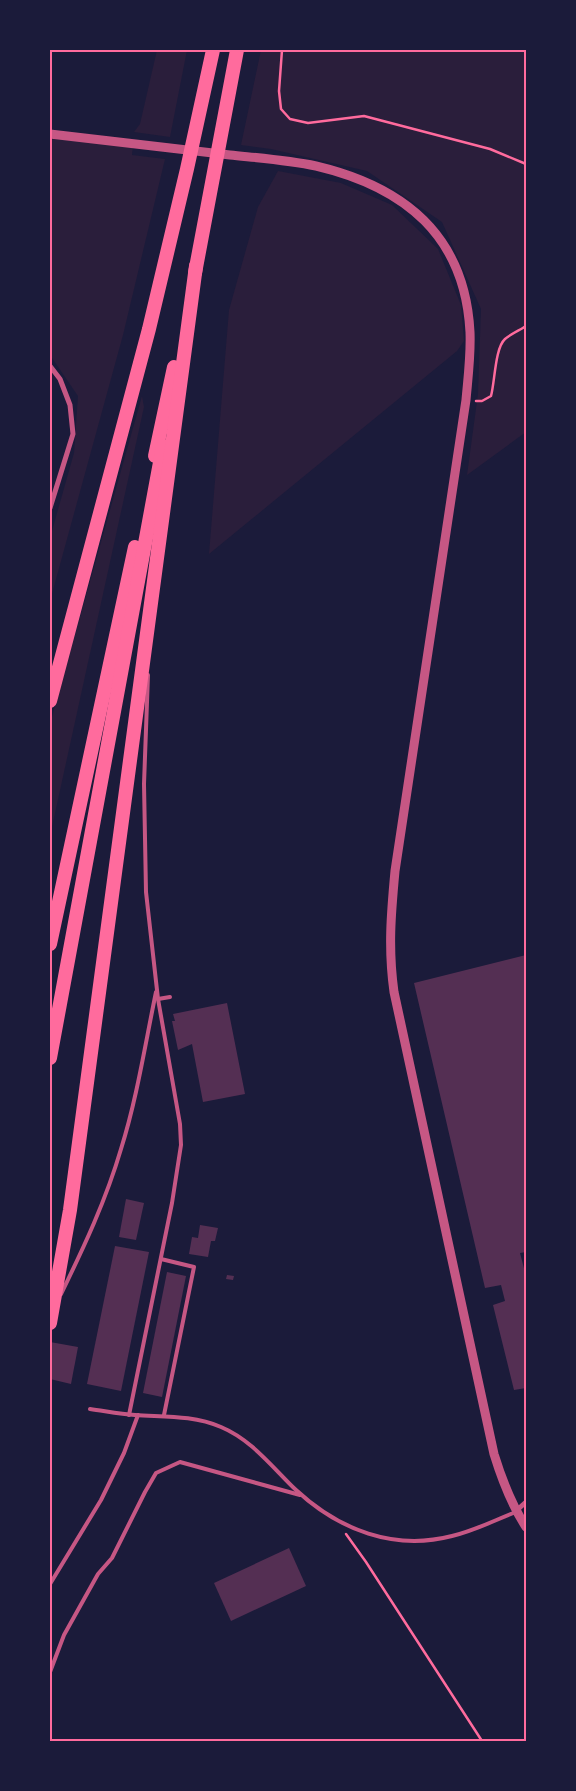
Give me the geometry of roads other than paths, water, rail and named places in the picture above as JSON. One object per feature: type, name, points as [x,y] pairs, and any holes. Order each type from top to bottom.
[{"type":"highway","points":[[50,701],[149,329],[187,169],[212,50]]},
{"type":"highway","points":[[50,1058],[237,50]]},
{"type":"highway","points":[[51,1317],[70,1210],[196,266]]},
{"type":"highway","points":[[50,944],[196,266]]},
{"type":"street","points":[[50,134],[315,166],[347,174],[376,186],[400,200],[422,218],[439,239],[452,260],[462,283],[470,332],[470,358],[466,400],[395,871],[389,937],[390,964],[396,1002],[494,1454],[502,1482],[516,1512],[526,1527]]},
{"type":"street","points":[[50,366],[60,379],[70,405],[73,434],[50,508]]},
{"type":"street","points":[[516,1512],[526,1502]]},
{"type":"lane","points":[[129,1415],[178,1175],[181,1138],[158,999],[146,892],[144,784],[151,601]]},
{"type":"lane","points":[[51,1317],[94,1225],[121,1149],[134,1102],[157,988]]},
{"type":"lane","points":[[158,999],[170,997]]},
{"type":"lane","points":[[161,1259],[194,1267],[164,1415]]},
{"type":"lane","points":[[90,1409],[129,1415],[164,1415],[211,1423],[236,1435],[258,1452],[302,1495],[336,1521],[378,1538],[399,1541],[423,1541],[457,1535],[516,1512]]},
{"type":"lane","points":[[50,1584],[101,1500],[119,1465],[138,1415]]},
{"type":"lane","points":[[50,1672],[64,1635],[98,1574],[112,1558],[156,1473],[180,1462],[302,1495]]}]
